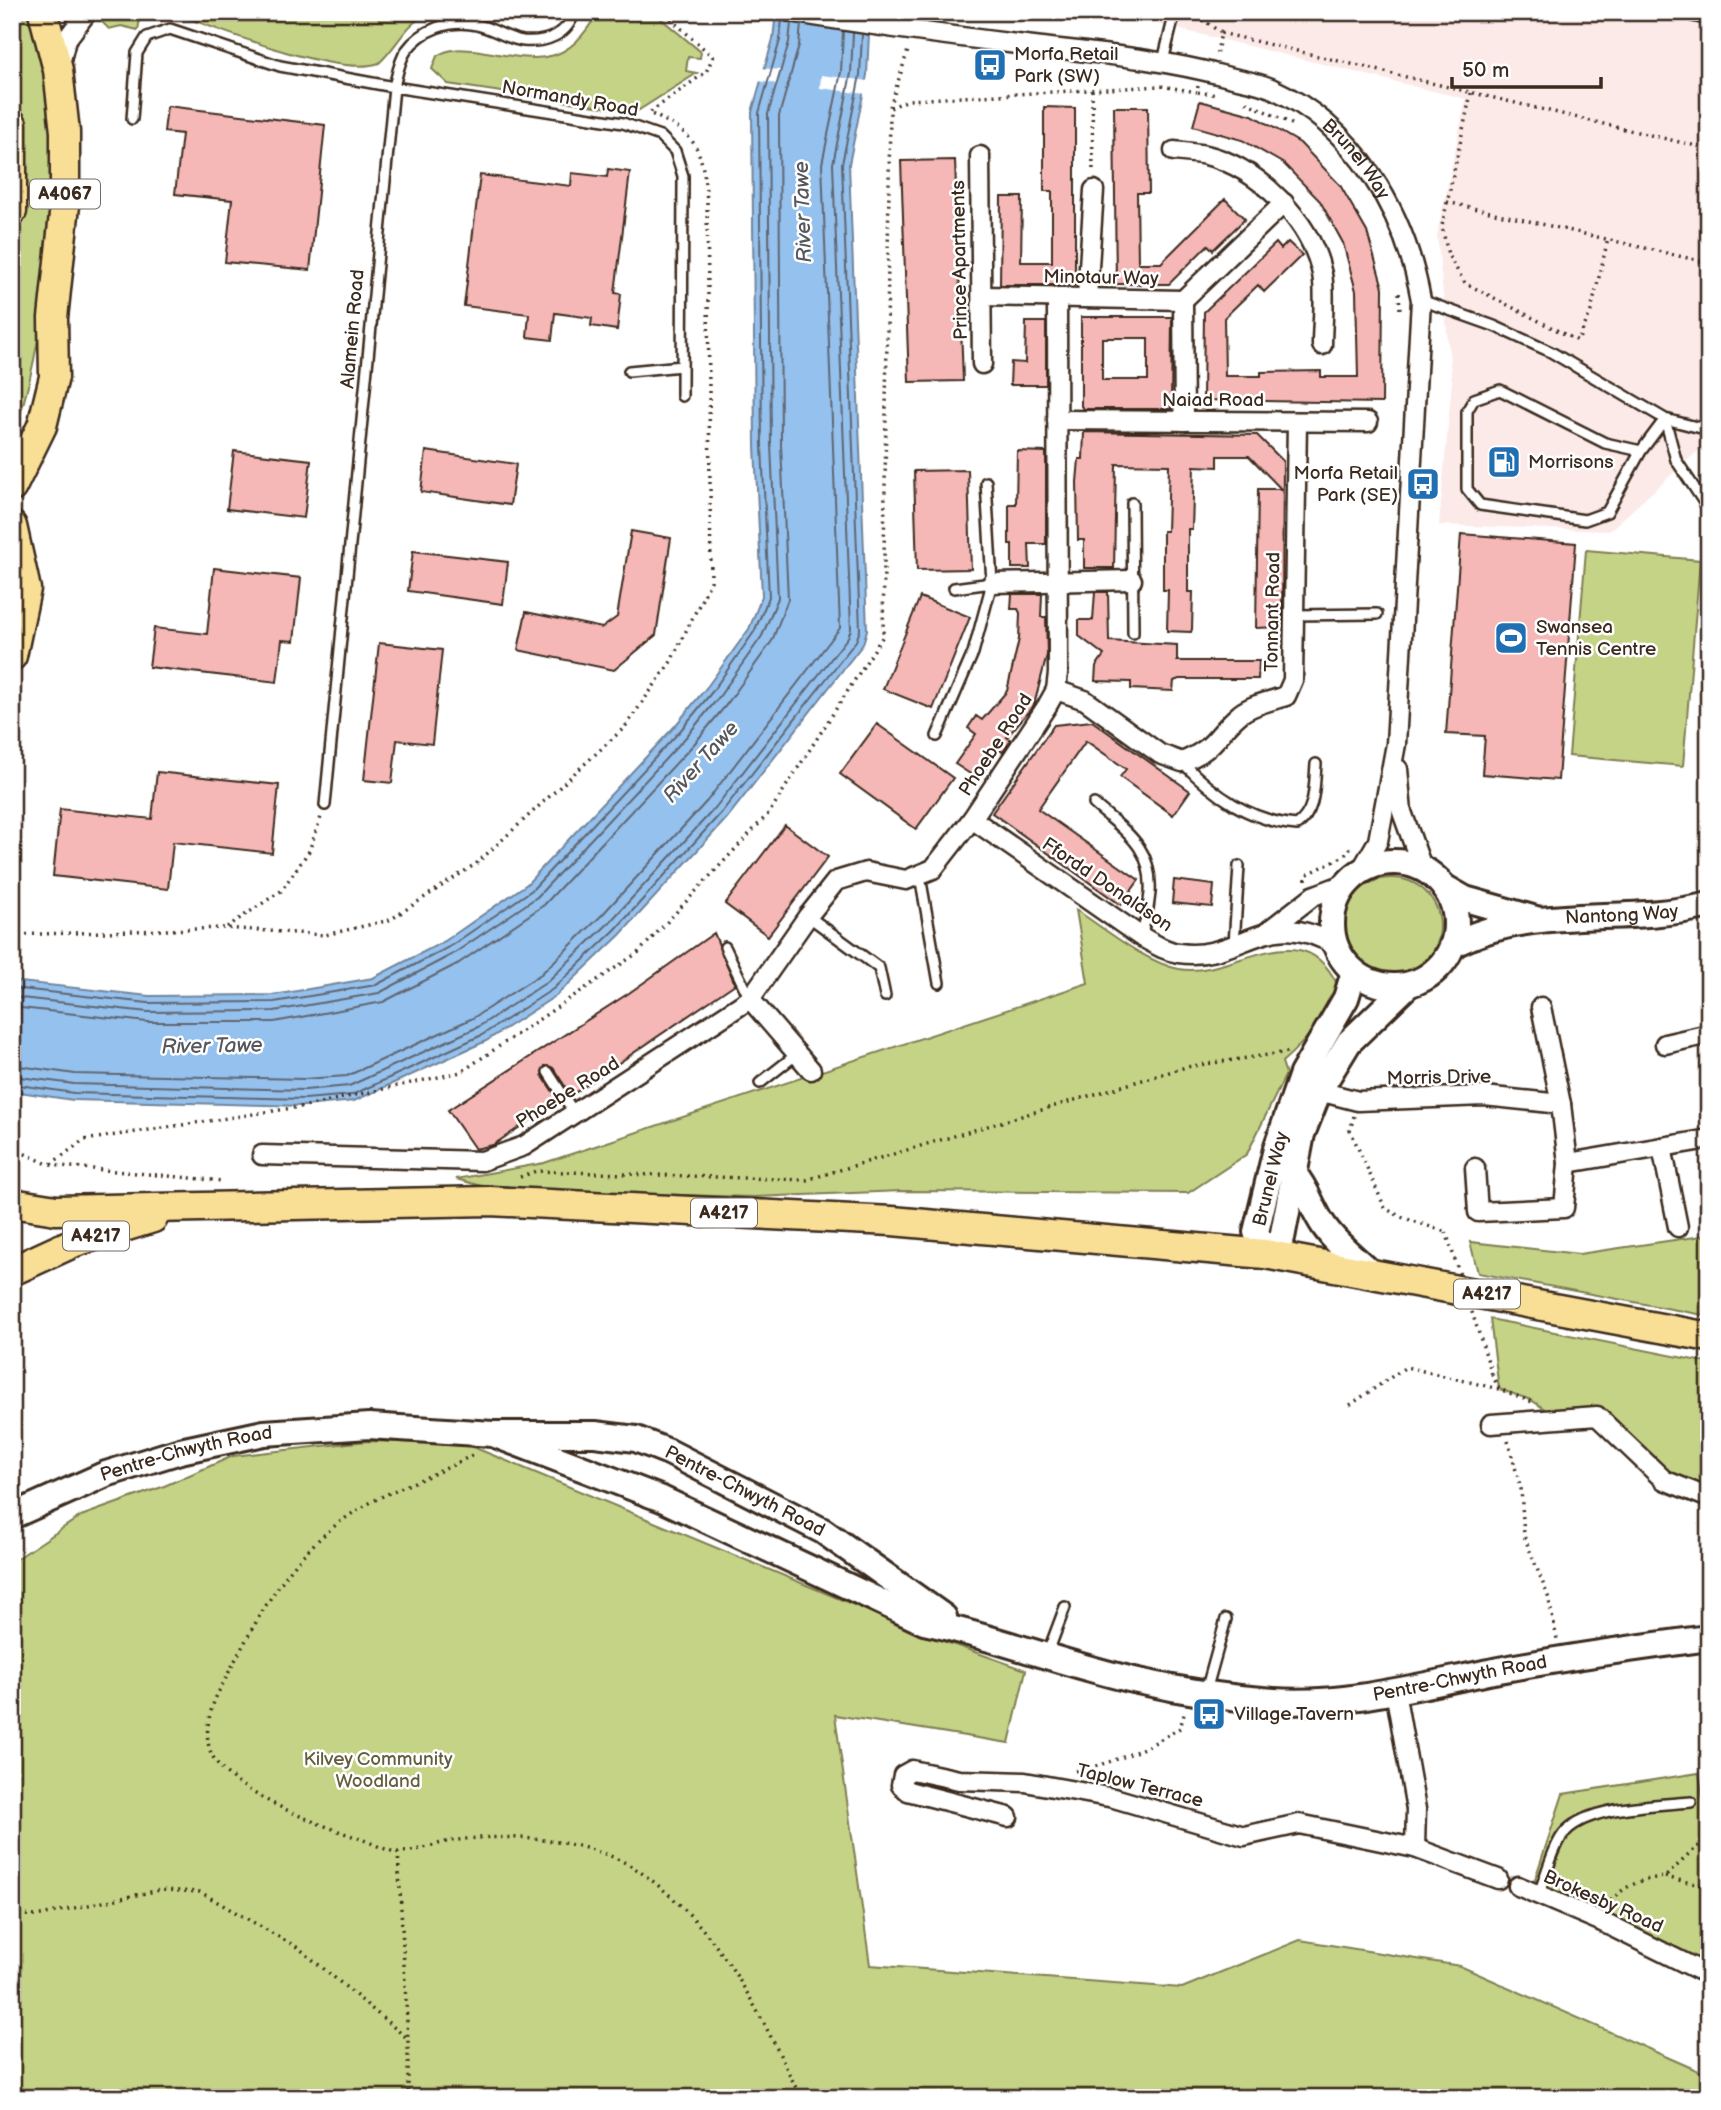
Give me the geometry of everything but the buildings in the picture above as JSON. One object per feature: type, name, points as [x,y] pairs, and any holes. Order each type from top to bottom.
[{"type":"main road","name":"A4067","points":[[12,487],[41,426],[54,377],[53,318],[65,205],[65,132],[58,70],[43,12]]},
{"type":"main road","name":"A4067","points":[[12,124],[12,212]]},
{"type":"main road","name":"A4067","points":[[12,453],[32,407],[53,318]]},
{"type":"main road","points":[[12,526],[26,589],[12,656]]},
{"type":"main road","points":[[1392,862],[1423,870],[1444,887],[1453,905],[1456,924],[1453,945],[1435,970],[1408,985],[1390,986],[1372,982],[1354,972],[1336,946],[1333,913],[1354,877],[1376,864],[1392,862]]},
{"type":"main road","name":"Nantong Way","points":[[1444,887],[1465,899],[1536,919]]},
{"type":"main road","name":"Nantong Way","points":[[1453,945],[1475,933],[1536,919],[1664,913],[1709,905]]},
{"type":"main road","name":"Brunel Way","points":[[1354,972],[1346,998],[1301,1074],[1276,1149],[1256,1232],[1265,1254],[1282,1238],[1302,1135],[1319,1091],[1349,1042],[1408,985]]},
{"type":"main road","points":[[1294,1174],[1306,1188],[1324,1226],[1340,1246],[1371,1273]]},
{"type":"main road","name":"A4217","points":[[12,1203],[56,1210],[490,1201],[892,1221],[1265,1254],[1709,1337]]},
{"type":"main road","name":"A4217","points":[[12,1271],[75,1242],[182,1209]]},
{"type":"main road","name":"Pentre-Chwyth Road","points":[[12,1516],[106,1474],[180,1451],[264,1433],[369,1426],[493,1434],[595,1434],[636,1439],[669,1452],[823,1531],[860,1554],[920,1603],[966,1631]]},
{"type":"main road","name":"Pentre-Chwyth Road","points":[[493,1434],[662,1499],[889,1608],[924,1622],[966,1631],[1138,1681],[1196,1691],[1277,1701],[1395,1691],[1559,1659],[1709,1638]]},
{"type":"street","points":[[58,70],[66,40],[87,12]]},
{"type":"street","name":"Brunel Way","points":[[790,12],[914,32],[1164,61],[1270,87],[1309,110],[1343,138],[1390,205],[1415,266],[1421,300],[1395,744],[1378,841],[1354,877]]},
{"type":"street","points":[[1174,151],[1207,155],[1239,168],[1284,204],[1311,245],[1322,275],[1322,345]]},
{"type":"street","name":"Prince Apartments","points":[[980,156],[982,364]]},
{"type":"street","points":[[1087,298],[1094,190]]},
{"type":"street","points":[[1183,300],[1284,204]]},
{"type":"street","name":"Minotaur Way","points":[[982,296],[1183,300],[1184,421]]},
{"type":"street","name":"Phoebe Road","points":[[262,1155],[482,1161],[524,1146],[750,999],[807,916],[836,881],[852,874],[866,872],[906,880],[933,869],[972,819],[1056,690],[1057,298]]},
{"type":"street","name":"Naiad Road","points":[[1057,420],[1368,422]]},
{"type":"street","name":"Tonnant Road","points":[[1182,762],[1205,752],[1240,714],[1286,696],[1293,680],[1297,422]]},
{"type":"street","points":[[992,583],[1132,580]]},
{"type":"street","points":[[1056,690],[1085,700],[1160,754],[1182,762]]},
{"type":"street","name":"Brunel Way","points":[[1395,744],[1402,812],[1423,870]]},
{"type":"street","name":"Ffordd Donaldson","points":[[972,819],[1140,936],[1165,950],[1180,953],[1210,952],[1268,931],[1313,897],[1354,877]]},
{"type":"street","name":"Ffordd Donaldson","points":[[1268,931],[1300,930],[1317,934],[1336,946]]},
{"type":"street","points":[[750,999],[811,1070]]},
{"type":"street","points":[[1475,1168],[1478,1212],[1564,1208],[1569,1163],[1561,1104],[1541,1007]]},
{"type":"street","points":[[1665,1044],[1709,1034]]},
{"type":"street","name":"Morris Drive","points":[[1319,1091],[1358,1101],[1484,1096],[1561,1104]]},
{"type":"street","points":[[1569,1163],[1709,1139]]},
{"type":"street","points":[[1662,1147],[1678,1227]]},
{"type":"street","points":[[1497,1423],[1597,1416],[1664,1479],[1709,1498]]},
{"type":"street","points":[[1395,1691],[1416,1809],[1415,1848],[1498,1879]]},
{"type":"street","name":"Taplow Terrace","points":[[1008,1817],[908,1791],[901,1785],[903,1774],[912,1770],[959,1780],[1025,1782],[1114,1798],[1244,1836],[1298,1824],[1415,1848]]},
{"type":"street","name":"Brokesby Road","points":[[1518,1886],[1600,1921],[1709,1975]]},
{"type":"lane","name":"Alamein Road","points":[[325,805],[394,87],[405,53],[424,32],[447,25],[476,24],[523,41],[554,38],[571,23],[574,12]]},
{"type":"lane","points":[[1164,61],[1175,12]]},
{"type":"lane","points":[[1676,12],[1709,20]]},
{"type":"lane","name":"Normandy Road","points":[[132,119],[137,53],[146,37],[170,29],[280,66],[394,87],[623,122],[660,136],[675,151],[683,176],[682,396]]},
{"type":"lane","points":[[1421,300],[1494,326],[1551,352],[1665,419],[1709,430]]},
{"type":"lane","points":[[629,371],[645,367],[682,366]]},
{"type":"lane","points":[[1641,451],[1605,443],[1500,390],[1474,399],[1467,411],[1467,489],[1479,505],[1585,520],[1607,512],[1641,451],[1665,419]]},
{"type":"lane","points":[[1665,419],[1676,460],[1709,510]]},
{"type":"lane","points":[[937,736],[973,653],[992,583],[986,482]]},
{"type":"lane","points":[[1132,503],[1133,633]]},
{"type":"lane","points":[[954,588],[992,583]]},
{"type":"lane","points":[[1294,615],[1377,614]]},
{"type":"lane","points":[[1182,762],[1210,791],[1236,808],[1283,824],[1297,825],[1307,818],[1312,803],[1316,764]]},
{"type":"lane","points":[[1094,804],[1135,840],[1148,860],[1151,880],[1147,920],[1140,936]]},
{"type":"lane","points":[[1234,944],[1239,866]]},
{"type":"lane","points":[[920,876],[939,983]]},
{"type":"lane","points":[[807,916],[879,968],[885,996]]},
{"type":"lane","points":[[725,947],[750,999]]},
{"type":"lane","points":[[760,1083],[797,1054]]},
{"type":"lane","points":[[548,1072],[575,1114]]},
{"type":"lane","points":[[1046,1656],[1065,1607]]},
{"type":"lane","points":[[1196,1691],[1226,1619]]},
{"type":"lane","points":[[1538,1896],[1565,1832],[1581,1821],[1631,1808],[1691,1802]]},
{"type":"path","points":[[12,934],[225,928],[325,935],[390,920],[477,863],[625,727],[670,663],[711,581],[708,200],[701,153],[680,127],[649,113],[706,72],[713,58],[663,12]]},
{"type":"path","points":[[50,1165],[84,1140],[306,1106],[461,1072],[639,952],[769,813],[883,636],[890,108],[914,32]]},
{"type":"path","points":[[1221,33],[1709,149]]},
{"type":"path","points":[[890,108],[908,100],[1092,89],[1161,86],[1197,92]]},
{"type":"path","points":[[1092,89],[1094,190]]},
{"type":"path","points":[[1471,93],[1442,226],[1448,256],[1465,283],[1578,341],[1591,311],[1608,239]]},
{"type":"path","points":[[1447,202],[1709,263]]},
{"type":"path","points":[[225,928],[281,891],[309,851],[325,805]]},
{"type":"path","points":[[1358,1101],[1350,1130],[1385,1208],[1401,1217],[1446,1232],[1499,1389]]},
{"type":"path","points":[[1350,1405],[1406,1367],[1499,1389],[1531,1400],[1558,1417]]},
{"type":"path","points":[[1497,1423],[1521,1489],[1524,1536],[1548,1595],[1559,1659]]},
{"type":"path","points":[[493,1434],[471,1457],[380,1497],[341,1520],[309,1546],[282,1577],[264,1605],[216,1698],[209,1718],[208,1744],[212,1755],[221,1768],[261,1796],[306,1820],[398,1853],[453,1841],[489,1838],[536,1840],[602,1854],[638,1870],[716,1942],[749,1993],[801,2098]]},
{"type":"path","points":[[1063,1773],[1117,1762],[1180,1728],[1196,1691]]},
{"type":"path","points":[[1665,1877],[1709,1836]]},
{"type":"path","points":[[398,1853],[408,2039],[408,2098]]},
{"type":"path","points":[[1600,1921],[1606,1906],[1621,1890],[1644,1878],[1665,1877],[1709,1888]]},
{"type":"path","points":[[12,1914],[36,1916],[159,1890],[200,1892],[300,1949],[408,2039]]},
{"type":"shaded area","points":[[1108,12],[1709,12],[1709,452],[1699,450],[1609,531],[1439,525],[1452,381],[1437,235],[1466,99]]},
{"type":"green space","points":[[12,12],[30,12],[40,48],[48,85],[53,168],[52,215],[42,312],[24,401],[12,438],[12,307],[23,195],[22,129],[12,56]]},
{"type":"green space","points":[[98,12],[148,12],[140,19],[138,30],[121,26],[109,29],[99,19]]},
{"type":"green space","points":[[171,12],[432,12],[415,22],[379,63],[360,66],[307,58]]},
{"type":"green space","points":[[598,12],[653,12],[701,52],[700,58],[688,57],[686,71],[697,73],[636,112],[448,84],[432,69],[437,56],[452,50],[518,57],[548,57],[574,44]]},
{"type":"green space","points":[[1586,550],[1700,560],[1683,766],[1569,756]]},
{"type":"green space","points":[[1392,878],[1410,881],[1426,892],[1437,908],[1440,926],[1437,944],[1426,960],[1410,971],[1392,974],[1374,971],[1358,960],[1347,944],[1344,926],[1347,908],[1358,892],[1374,881]]},
{"type":"green space","points":[[1076,910],[1139,952],[1179,969],[1222,965],[1265,952],[1286,949],[1306,952],[1323,963],[1338,986],[1315,1028],[1282,1062],[1286,1074],[1247,1154],[1188,1193],[902,1191],[754,1197],[496,1190],[456,1179],[544,1163],[1088,983]]},
{"type":"green space","points":[[1709,1235],[1709,1316],[1478,1273],[1470,1242],[1579,1254]]},
{"type":"green space","points":[[1490,1319],[1709,1363],[1709,1498],[1696,1495],[1597,1416],[1557,1417],[1531,1400],[1499,1389]]},
{"type":"green space","name":"Kilvey Community Woodland","points":[[367,1441],[466,1444],[929,1636],[1026,1670],[1009,1743],[835,1715],[870,1965],[1182,1988],[1300,1940],[1460,1966],[1701,2072],[1709,2077],[1709,2098],[12,2098],[12,1562],[81,1516],[162,1487],[233,1456]]},
{"type":"green space","points":[[1699,1773],[1703,1799],[1709,1799],[1709,1969],[1532,1888],[1563,1794]]},
{"type":"water","name":"River Tawe","points":[[776,12],[870,12],[867,75],[849,164],[867,630],[863,644],[727,818],[620,935],[557,995],[486,1041],[354,1101],[305,1106],[73,1100],[12,1091],[12,981],[149,996],[274,995],[373,978],[445,941],[527,884],[675,726],[749,629],[762,596],[755,446],[752,112],[773,39]]},
{"type":"pier","points":[[761,68],[780,70],[778,84],[758,81]]},
{"type":"pier","points":[[821,75],[869,81],[866,94],[820,88]]},
{"type":"place","name":"Morfa Retail Park (SW)","points":[[990,65]]},
{"type":"place","name":"Morrisons","points":[[1504,462]]},
{"type":"place","name":"Morfa Retail Park (SE)","points":[[1423,484]]},
{"type":"place","name":"Swansea Tennis Centre","points":[[1511,638]]},
{"type":"place","name":"Village Tavern","points":[[1209,1714]]}]
